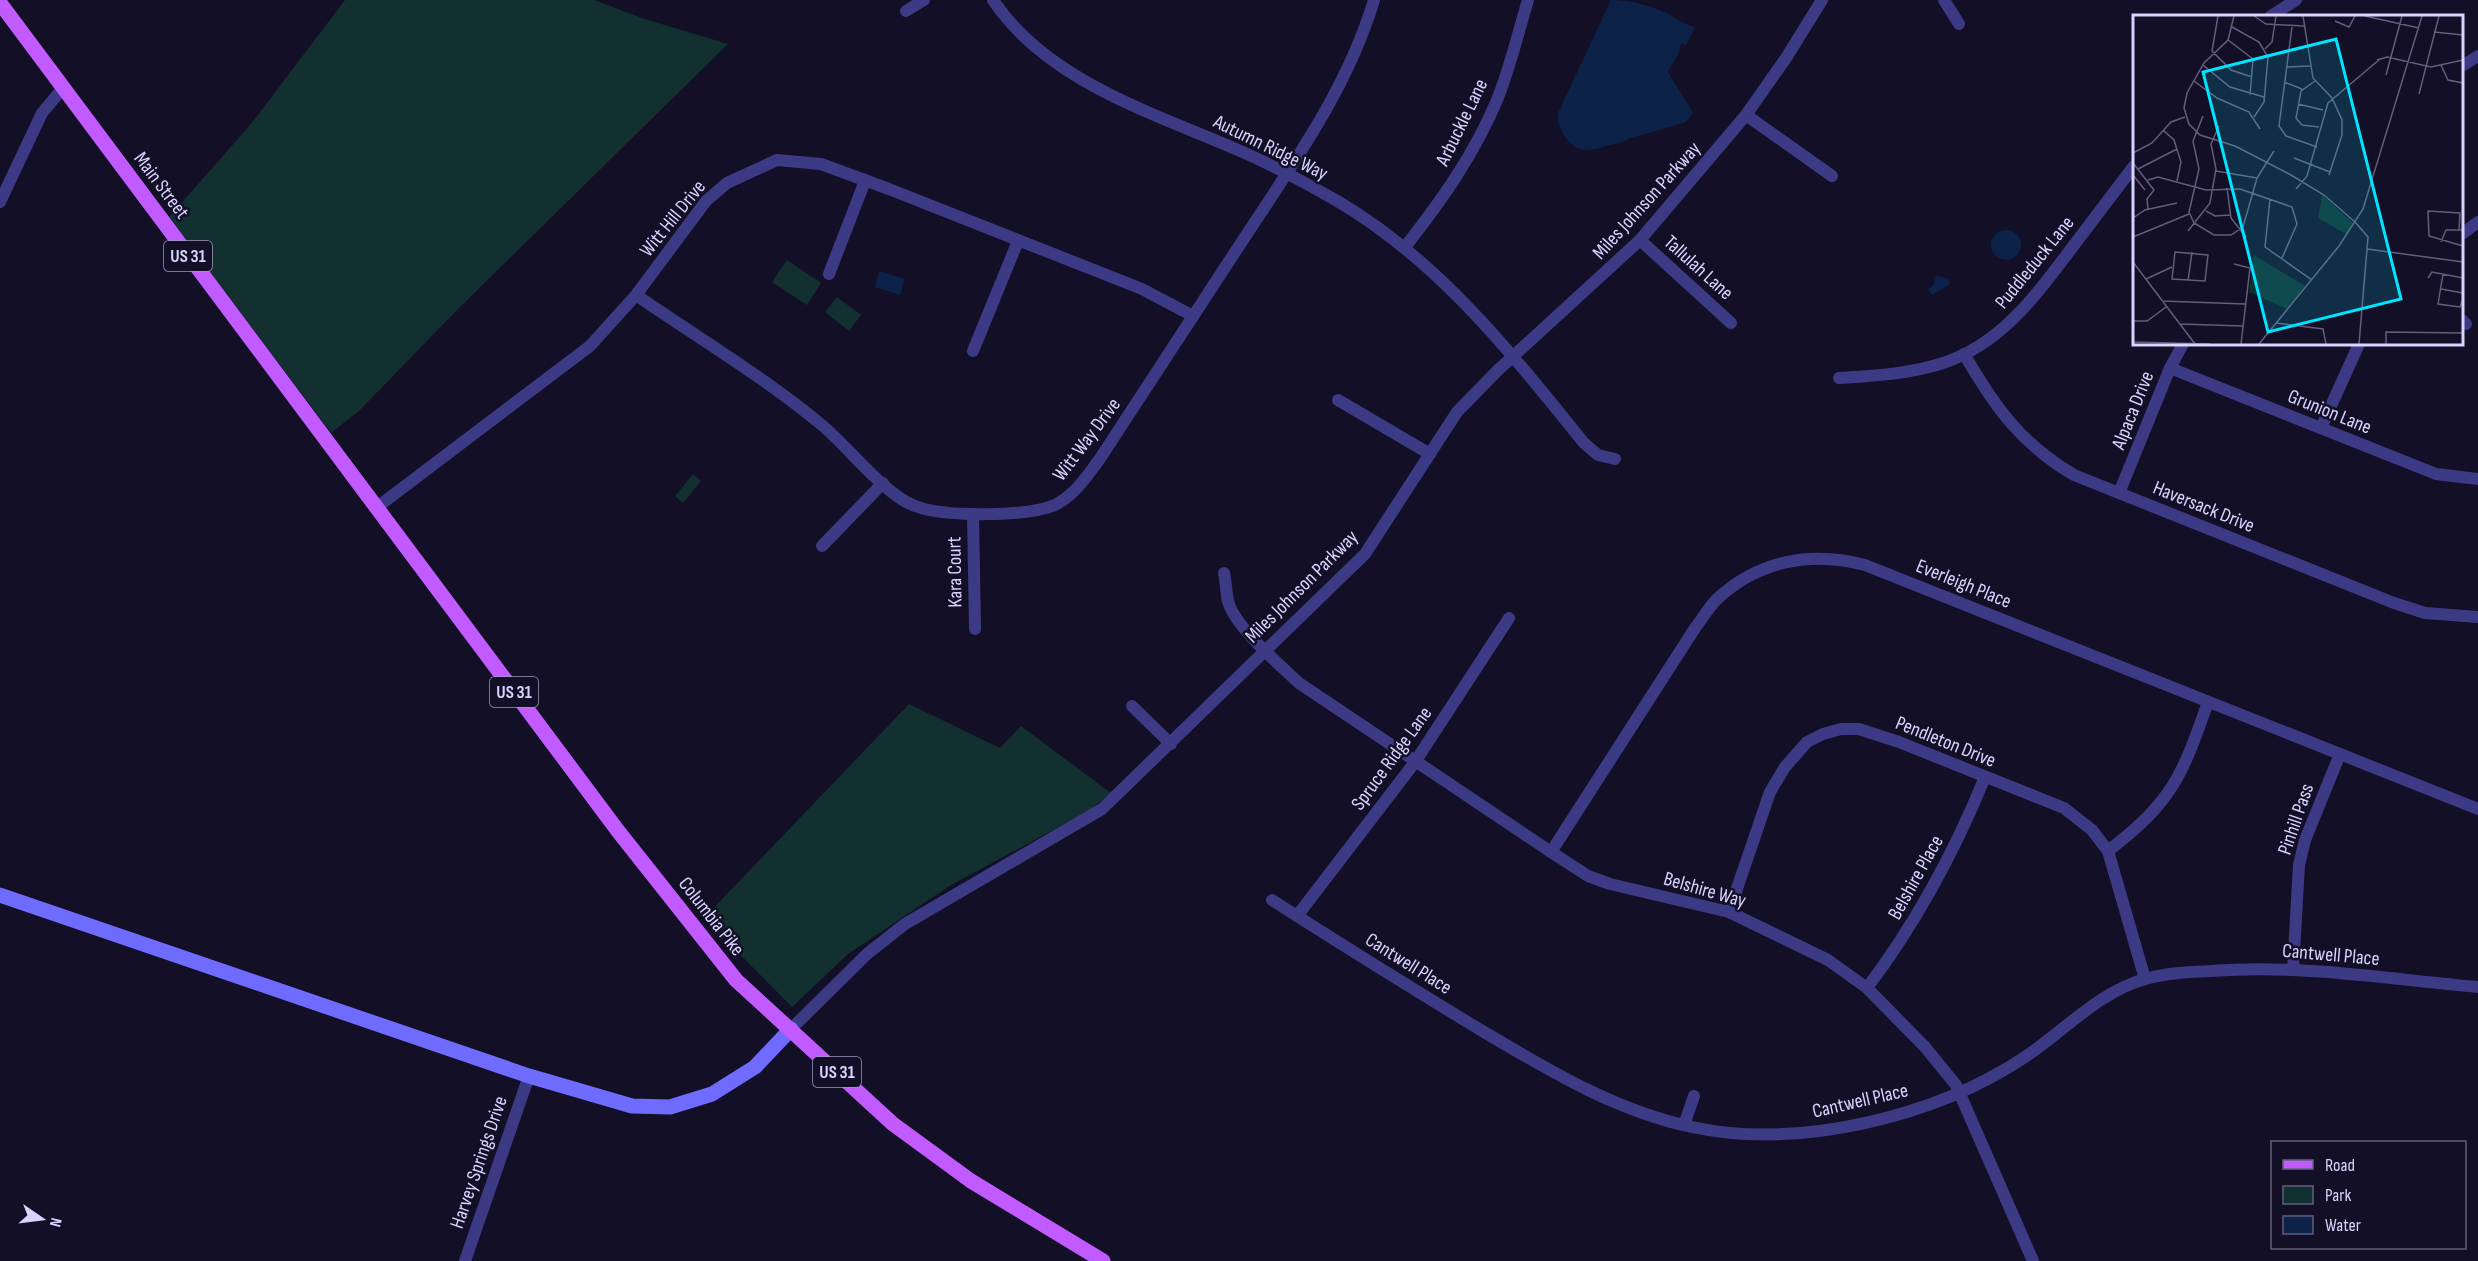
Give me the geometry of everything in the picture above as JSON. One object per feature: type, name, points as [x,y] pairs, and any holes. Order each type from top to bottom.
[{"type":"main road","name":"Main Street","points":[[0,3],[376,508]]},
{"type":"main road","name":"Columbia Pike","points":[[376,508],[618,831],[736,980],[769,1014],[791,1029],[893,1124],[971,1181],[1103,1261]]},
{"type":"main road","points":[[0,895],[529,1076],[632,1106],[670,1107],[712,1094],[735,1081],[754,1066],[791,1029]]},
{"type":"street","points":[[906,11],[924,0]]},
{"type":"street","name":"Autumn Ridge Way","points":[[993,0],[1032,45],[1092,85],[1287,173],[1341,204],[1405,247],[1459,296],[1514,356],[1584,443],[1598,455],[1615,459]]},
{"type":"street","name":"Witt Way Drive","points":[[636,295],[822,426],[905,502],[934,512],[973,514],[1038,510],[1056,504],[1072,494],[1099,460],[1287,173],[1338,91],[1363,33],[1374,0]]},
{"type":"street","name":"Arbuckle Lane","points":[[1405,247],[1441,201],[1482,132],[1498,98],[1528,0]]},
{"type":"street","name":"Miles Johnson Parkway","points":[[791,1029],[867,954],[905,924],[1102,809],[1172,744],[1365,554],[1467,401],[1641,240],[1746,115],[1786,58],[1822,0]]},
{"type":"street","points":[[1944,0],[1959,24]]},
{"type":"street","points":[[2273,15],[2296,0]]},
{"type":"street","points":[[2463,65],[2478,56]]},
{"type":"street","points":[[0,202],[42,113],[63,88]]},
{"type":"street","points":[[1746,115],[1832,176]]},
{"type":"street","name":"Witt Hill Drive","points":[[376,508],[590,345],[636,295],[706,201],[726,183],[777,160],[821,164],[1142,289],[1193,316]]},
{"type":"street","name":"Puddleduck Lane","points":[[1839,378],[1901,374],[1964,354],[1996,335],[2029,305],[2133,167]]},
{"type":"street","points":[[829,274],[865,181]]},
{"type":"street","points":[[2463,233],[2478,222]]},
{"type":"street","name":"Tallulah Lane","points":[[1641,240],[1731,323]]},
{"type":"street","points":[[974,351],[1018,241]]},
{"type":"street","name":"Alpaca Drive","points":[[2119,493],[2170,368],[2182,345]]},
{"type":"street","points":[[2320,428],[2359,345]]},
{"type":"street","name":"Haversack Drive","points":[[1964,354],[2001,414],[2035,449],[2074,475],[2394,603],[2425,613],[2478,617]]},
{"type":"street","name":"Grunion Lane","points":[[2170,368],[2436,474],[2478,479]]},
{"type":"street","points":[[1338,400],[1430,454]]},
{"type":"street","points":[[822,546],[883,483]]},
{"type":"street","name":"Kara Court","points":[[973,514],[975,629]]},
{"type":"street","name":"Everleigh Place","points":[[1551,852],[1716,599],[1743,579],[1779,562],[1824,557],[1865,565],[2478,809]]},
{"type":"street","name":"Belshire Way","points":[[1224,573],[1228,603],[1264,651],[1318,698],[1588,876],[1610,884],[1729,912],[1828,960],[1867,988],[1925,1047],[1959,1092],[2033,1261]]},
{"type":"street","name":"Spruce Ridge Lane","points":[[1297,916],[1415,762],[1509,618]]},
{"type":"street","points":[[2108,851],[2141,825],[2168,796],[2185,768],[2208,702]]},
{"type":"street","points":[[1132,706],[1172,744]]},
{"type":"street","name":"Pendleton Drive","points":[[1729,912],[1770,792],[1785,767],[1807,742],[1841,729],[1859,729],[1899,742],[2064,808],[2092,830],[2108,851],[2145,979]]},
{"type":"street","name":"Pinhill Pass","points":[[2293,970],[2299,865],[2305,840],[2340,754]]},
{"type":"street","name":"Belshire Place","points":[[1867,988],[1891,957],[1944,870],[1985,777]]},
{"type":"street","name":"Cantwell Place","points":[[1272,900],[1390,976],[1568,1080],[1607,1100],[1684,1125],[1743,1134],[1795,1133],[1838,1128],[1878,1120],[1959,1092],[1999,1074],[2122,987],[2145,979],[2187,972],[2261,968],[2478,987]]},
{"type":"street","name":"Harvey Springs Drive","points":[[465,1261],[529,1076]]},
{"type":"street","points":[[1684,1125],[1694,1096]]},
{"type":"green space","points":[[345,0],[594,0],[645,19],[728,44],[459,308],[359,411],[331,433],[169,217],[251,124]]},
{"type":"green space","points":[[787,260],[821,283],[807,305],[772,282]]},
{"type":"green space","points":[[837,297],[861,315],[849,331],[825,312]]},
{"type":"green space","points":[[693,474],[701,481],[683,503],[675,496]]},
{"type":"green space","points":[[909,704],[1000,748],[1021,726],[1111,793],[1087,812],[951,885],[848,954],[792,1007],[704,918]]},
{"type":"water","points":[[1611,0],[1649,6],[1695,27],[1686,45],[1681,43],[1679,52],[1668,72],[1693,113],[1686,122],[1620,143],[1587,150],[1581,149],[1565,138],[1558,113]]},
{"type":"water","points":[[2006,230],[2012,231],[2020,239],[2020,251],[2012,259],[2006,260],[2000,259],[1992,251],[1991,245],[1992,239],[2000,231]]},
{"type":"water","points":[[879,271],[905,279],[900,295],[875,287]]},
{"type":"water","points":[[1936,275],[1948,279],[1950,284],[1932,295],[1928,290],[1934,284]]}]
